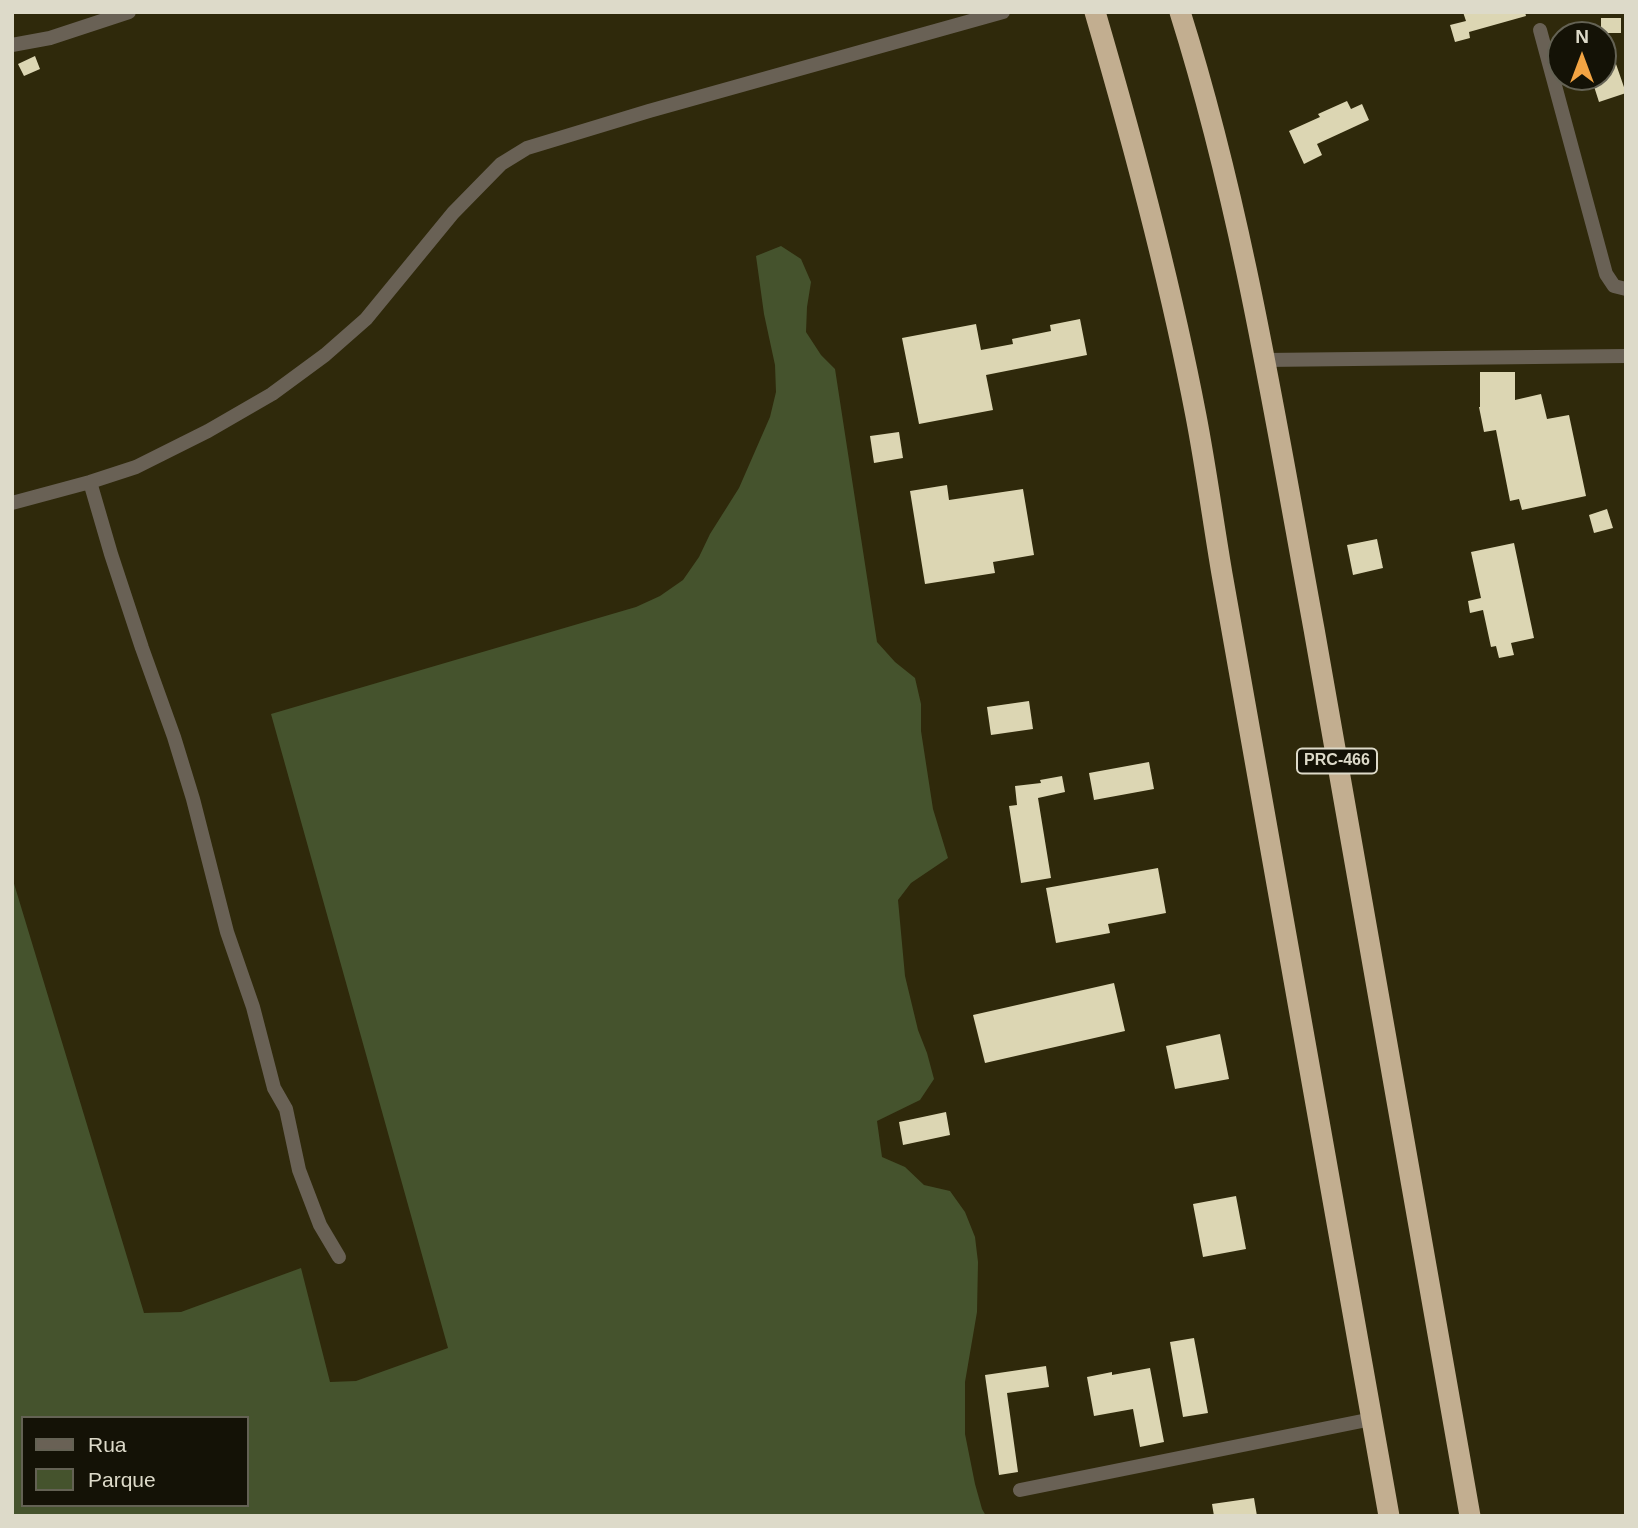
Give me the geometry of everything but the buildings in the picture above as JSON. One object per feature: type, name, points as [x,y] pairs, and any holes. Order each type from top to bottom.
[{"type":"highway","points":[[1095,12],[1124,111],[1164,270],[1196,417],[1389,1516]]},
{"type":"highway","name":"PRC-466","points":[[1180,12],[1202,82],[1233,210],[1264,360],[1470,1516]]},
{"type":"street","points":[[12,45],[50,38],[129,12]]},
{"type":"street","points":[[12,503],[136,467],[208,431],[272,394],[325,355],[366,319],[453,213],[500,164],[527,148],[1003,12]]},
{"type":"street","points":[[1540,30],[1606,274],[1614,286],[1626,289]]},
{"type":"street","points":[[1264,360],[1626,356]]},
{"type":"street","points":[[89,482],[193,799],[227,932],[253,1007],[274,1088],[286,1109],[299,1170],[320,1225],[339,1256]]},
{"type":"street","points":[[1020,1490],[1372,1419]]},
{"type":"green space","points":[[781,246],[801,259],[811,282],[806,332],[821,355],[835,369],[877,642],[895,662],[915,678],[921,704],[921,731],[933,809],[948,858],[911,883],[898,900],[905,976],[918,1030],[934,1079],[920,1100],[877,1121],[882,1157],[905,1167],[924,1185],[950,1191],[965,1212],[975,1237],[978,1262],[977,1312],[965,1382],[965,1434],[975,1484],[986,1516],[12,1516],[12,877],[144,1313],[181,1312],[301,1268],[330,1382],[356,1381],[448,1348],[271,714],[636,607],[660,596],[683,580],[739,488],[770,417],[776,392],[775,365],[756,256]]}]
